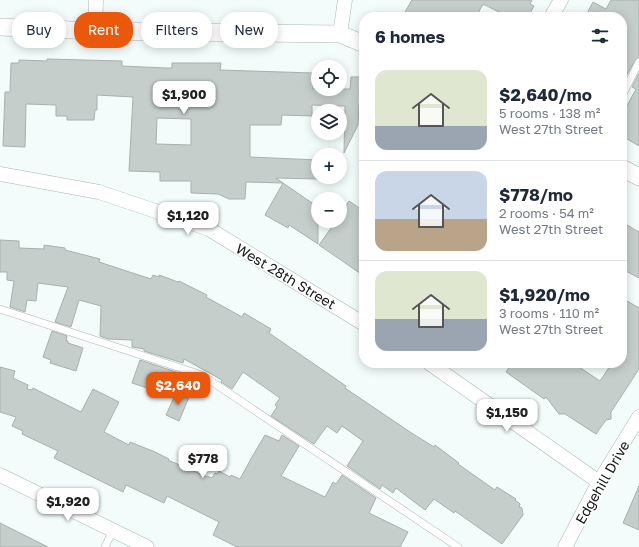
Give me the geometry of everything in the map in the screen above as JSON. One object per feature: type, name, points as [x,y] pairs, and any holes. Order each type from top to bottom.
[{"type":"street","points":[[96,0],[96,12]]},
{"type":"street","points":[[340,34],[345,0]]},
{"type":"street","points":[[554,12],[561,0]]},
{"type":"street","points":[[0,27],[74,30]]},
{"type":"street","points":[[133,31],[340,34],[359,42]]},
{"type":"street","points":[[627,171],[639,177]]},
{"type":"street","name":"West 28th Street","points":[[0,174],[99,192],[209,229],[359,321]]},
{"type":"street","points":[[436,368],[600,482]]},
{"type":"street","name":"Edgehill Drive","points":[[567,547],[600,482],[639,417]]},
{"type":"street","points":[[0,475],[147,547]]},
{"type":"lane","points":[[627,86],[639,62]]},
{"type":"lane","points":[[0,308],[202,375],[458,547]]},
{"type":"lane","points":[[105,547],[113,530]]},
{"type":"building","points":[[412,0],[532,0],[530,4],[534,6],[531,12],[499,12],[483,4],[479,12],[405,12]]},
{"type":"building","points":[[611,0],[639,0],[639,57],[635,60],[627,75],[627,12],[588,12],[593,2],[606,9]]},
{"type":"building","points":[[47,59],[122,61],[122,66],[172,68],[172,63],[221,63],[220,70],[311,73],[311,96],[347,96],[347,89],[350,89],[351,77],[359,77],[358,125],[346,148],[344,148],[344,140],[347,140],[347,104],[311,104],[311,116],[282,115],[281,125],[250,125],[250,157],[311,160],[311,179],[276,178],[283,183],[246,182],[245,199],[229,199],[218,194],[191,193],[191,181],[160,181],[160,172],[129,171],[133,97],[97,95],[97,110],[95,110],[94,120],[67,120],[67,116],[56,116],[56,105],[26,104],[25,147],[3,146],[5,92],[10,92],[11,63],[19,63],[19,60],[47,61]],"holes":[[[157,118],[191,119],[191,145],[156,144]]]},
{"type":"building","points":[[639,73],[639,146],[627,139],[627,106],[636,89],[632,87]]},
{"type":"building","points":[[283,183],[311,202],[311,228],[318,228],[318,244],[289,225],[288,228],[265,215]]},
{"type":"building","points":[[349,201],[359,208],[359,273],[319,245],[331,228],[347,228],[347,204]]},
{"type":"building","points":[[627,225],[639,232],[639,278],[627,272]]},
{"type":"building","points":[[0,240],[19,241],[19,248],[44,249],[44,245],[65,248],[65,250],[100,259],[99,262],[151,279],[153,275],[159,277],[159,275],[178,282],[179,281],[207,295],[206,297],[242,317],[244,313],[271,329],[269,333],[346,386],[345,388],[410,432],[434,447],[435,445],[459,463],[458,464],[495,490],[497,487],[516,499],[515,500],[520,504],[519,507],[522,508],[523,515],[502,544],[455,511],[454,513],[434,499],[425,510],[396,488],[393,493],[382,485],[380,489],[347,466],[363,441],[342,426],[337,433],[327,426],[314,444],[271,416],[277,407],[275,405],[280,398],[243,372],[232,389],[221,382],[222,380],[184,359],[183,363],[144,351],[144,349],[132,347],[132,340],[108,339],[100,336],[101,306],[79,300],[71,327],[55,322],[68,287],[38,283],[36,301],[27,300],[25,312],[10,307],[14,281],[7,280],[7,272],[0,272]]},
{"type":"building","points":[[627,301],[639,308],[639,369],[611,412],[611,419],[606,420],[596,434],[565,414],[559,414],[546,397],[544,399],[506,372],[509,368],[580,368],[600,381],[609,368],[627,368]]},
{"type":"building","points":[[52,331],[67,336],[66,341],[68,341],[68,343],[83,348],[76,371],[50,363],[51,360],[43,357]]},
{"type":"building","points":[[140,360],[179,373],[171,396],[132,383]]},
{"type":"building","points":[[0,367],[15,371],[13,378],[28,385],[27,389],[32,390],[33,388],[81,412],[93,389],[119,402],[104,432],[129,445],[130,442],[155,452],[169,459],[168,460],[207,477],[212,478],[215,473],[217,474],[219,471],[230,477],[231,475],[240,479],[265,435],[279,441],[282,435],[299,446],[281,476],[325,497],[333,482],[336,484],[342,475],[376,498],[369,513],[408,532],[400,547],[237,547],[213,535],[219,522],[167,496],[164,503],[126,485],[123,492],[54,458],[58,451],[22,434],[23,431],[12,426],[16,417],[0,412]]},
{"type":"building","points":[[177,391],[189,397],[179,421],[166,415]]},
{"type":"building","points":[[639,486],[639,530],[623,523]]},
{"type":"building","points":[[0,523],[48,547],[0,547]]}]
